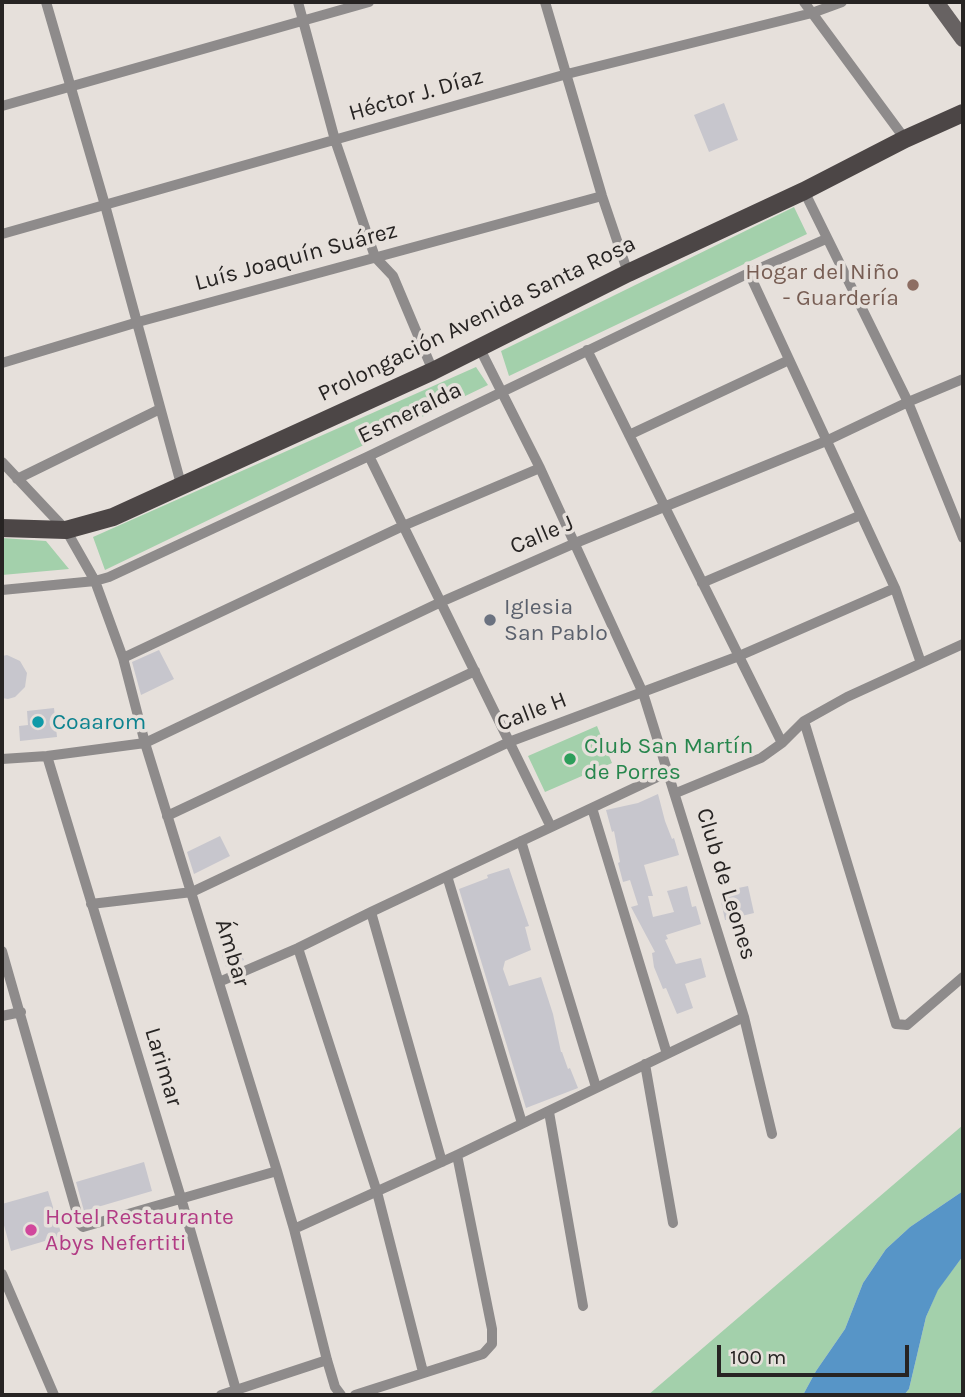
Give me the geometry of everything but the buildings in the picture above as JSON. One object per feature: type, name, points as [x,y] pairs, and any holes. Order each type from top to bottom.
[{"type":"main road","name":"Prolongación Avenida Santa Rosa","points":[[2,528],[66,530],[113,517],[480,349],[628,273],[963,113]]},
{"type":"street","points":[[46,2],[138,322],[181,484]]},
{"type":"street","points":[[299,2],[335,140],[375,257],[393,276],[433,371]]},
{"type":"street","points":[[2,106],[369,2]]},
{"type":"street","points":[[545,2],[602,196],[628,273]]},
{"type":"street","points":[[804,2],[905,139]]},
{"type":"street","name":"Héctor J. Díaz","points":[[2,234],[567,74],[812,13],[842,2]]},
{"type":"street","points":[[936,2],[963,39]]},
{"type":"street","points":[[804,191],[908,401],[963,538]]},
{"type":"street","name":"Luís Joaquín Suárez","points":[[2,363],[138,322],[602,196]]},
{"type":"street","name":"Esmeralda","points":[[2,590],[95,581],[369,456],[749,273],[826,239]]},
{"type":"street","points":[[749,273],[895,589],[921,663]]},
{"type":"street","name":"Club de Leones","points":[[480,349],[540,468],[643,693],[744,1017],[772,1134]]},
{"type":"street","points":[[587,350],[782,743]]},
{"type":"street","points":[[629,435],[789,360]]},
{"type":"street","name":"Calle J","points":[[2,759],[145,743],[440,602],[664,506],[826,441],[908,401],[963,379]]},
{"type":"street","points":[[17,479],[160,409]]},
{"type":"street","points":[[369,456],[551,827]]},
{"type":"street","name":"Ámbar","points":[[2,462],[66,530],[95,581],[123,658],[145,743],[294,1229],[327,1360],[335,1387],[341,1395]]},
{"type":"street","points":[[123,658],[403,526],[540,468]]},
{"type":"street","points":[[702,583],[861,515]]},
{"type":"street","name":"Calle H","points":[[91,904],[192,892],[509,742],[739,656],[895,589]]},
{"type":"street","points":[[676,793],[761,758],[782,743],[804,721],[846,697],[963,644]]},
{"type":"street","points":[[167,816],[475,671]]},
{"type":"street","points":[[804,721],[896,1024],[906,1025],[963,977]]},
{"type":"street","name":"Larimar","points":[[47,756],[181,1198],[236,1390]]},
{"type":"street","points":[[219,982],[298,948],[668,772]]},
{"type":"street","points":[[592,808],[667,1054]]},
{"type":"street","points":[[521,841],[596,1087]]},
{"type":"street","points":[[447,876],[523,1123]]},
{"type":"street","points":[[371,912],[442,1162]]},
{"type":"street","points":[[298,948],[377,1192],[423,1373]]},
{"type":"street","points":[[2,951],[83,1227],[277,1171]]},
{"type":"street","points":[[2,1017],[21,1012]]},
{"type":"street","points":[[294,1229],[457,1156],[744,1017]]},
{"type":"street","points":[[645,1064],[673,1223]]},
{"type":"street","points":[[549,1112],[583,1306]]},
{"type":"street","points":[[355,1395],[483,1353],[492,1344],[492,1329],[457,1156]]},
{"type":"street","points":[[2,1274],[54,1395]]},
{"type":"street","points":[[220,1395],[327,1360]]},
{"type":"green space","points":[[794,207],[807,234],[509,376],[501,351]]},
{"type":"green space","points":[[476,367],[488,385],[105,570],[93,537]]},
{"type":"green space","points":[[2,538],[46,541],[69,569],[2,575]]},
{"type":"green space","name":"Club San Martín de Porres","points":[[597,726],[612,763],[545,792],[528,756]]},
{"type":"green space","points":[[963,1125],[963,1191],[910,1227],[886,1249],[863,1283],[845,1329],[803,1395],[648,1395]]},
{"type":"green space","points":[[963,1256],[963,1395],[904,1395],[909,1389],[926,1317],[938,1289]]},
{"type":"water","points":[[963,1191],[963,1256],[938,1290],[926,1317],[909,1389],[904,1395],[803,1395],[845,1329],[863,1283],[886,1249],[910,1227]]},
{"type":"place","name":"Hogar del Niño - Guardería","points":[[913,285]]},
{"type":"place","name":"Iglesia San Pablo","points":[[490,620]]},
{"type":"place","name":"Coaarom","points":[[38,722]]},
{"type":"place","name":"Club San Martín de Porres","points":[[570,759]]},
{"type":"place","name":"Hotel Restaurante Abys Nefertiti","points":[[31,1230]]}]
